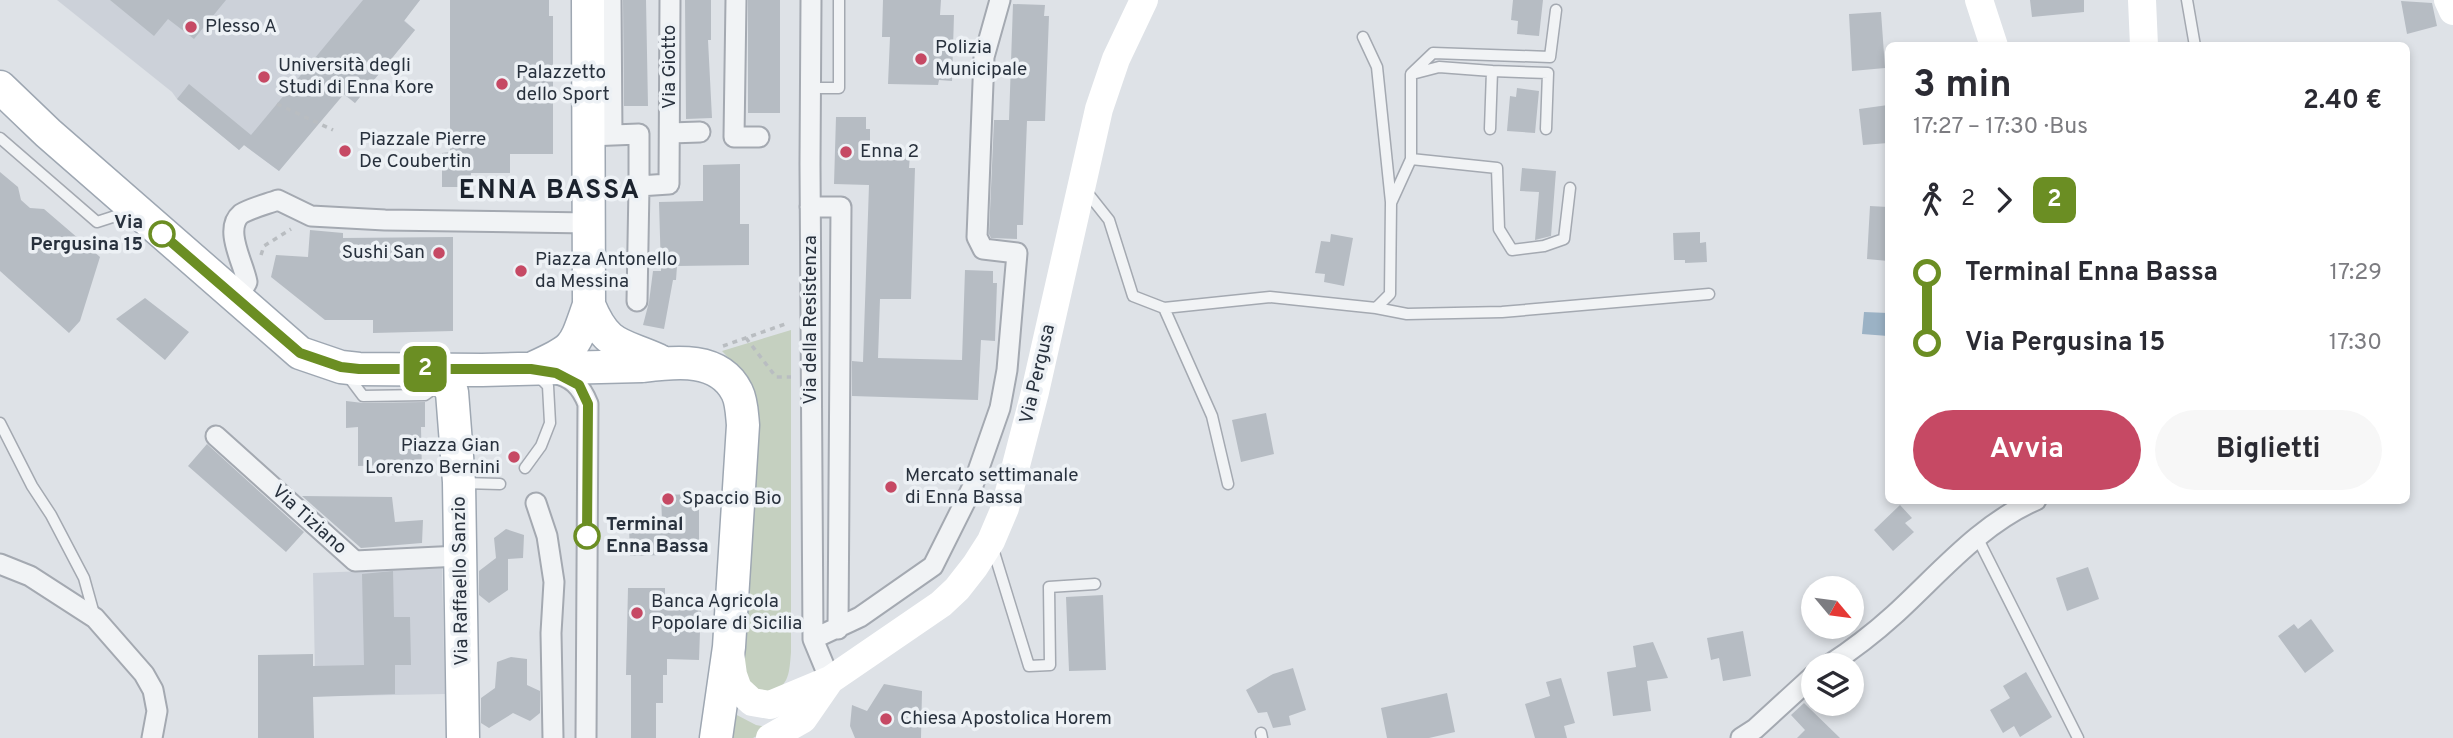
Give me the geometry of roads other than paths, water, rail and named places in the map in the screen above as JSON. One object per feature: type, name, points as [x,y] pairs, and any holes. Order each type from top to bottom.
[{"type":"main road","points":[[531,369],[563,355],[571,348],[578,337],[589,305],[589,223],[600,135],[588,0]]},
{"type":"main road","name":"Via Pergusa","points":[[830,680],[942,604],[969,574],[991,541],[1005,508],[1028,418],[1099,109],[1116,59],[1143,0]]},
{"type":"main road","points":[[1979,0],[1993,42]]},
{"type":"main road","points":[[2142,0],[2144,42]]},
{"type":"main road","points":[[2448,0],[2453,12]]},
{"type":"main road","points":[[0,87],[135,210],[300,353],[341,367],[482,370],[642,366],[665,363],[700,364],[718,370],[731,383],[740,401],[743,425],[729,646],[716,738]]},
{"type":"main road","points":[[0,96],[48,132]]},
{"type":"main road","points":[[589,305],[598,326],[620,347],[665,363]]},
{"type":"main road","points":[[401,369],[434,375],[445,381],[452,392],[456,424]]},
{"type":"main road","points":[[456,424],[466,388],[482,370]]},
{"type":"main road","name":"Via Raffaello Sanzio","points":[[456,424],[463,738]]},
{"type":"main road","points":[[729,646],[738,689],[752,702],[770,705],[830,680]]},
{"type":"main road","points":[[770,738],[803,719],[830,680]]},
{"type":"street","points":[[611,0],[600,135],[639,134],[637,301]]},
{"type":"street","name":"Via Giotto","points":[[639,186],[669,184],[670,0]]},
{"type":"street","points":[[736,0],[734,137],[759,137]]},
{"type":"street","name":"Via della Resistenza","points":[[811,0],[813,639],[830,680]]},
{"type":"street","points":[[813,639],[860,617],[933,566],[972,488],[1000,408],[1007,370],[1017,253],[983,249],[976,237],[984,57],[1000,0]]},
{"type":"street","points":[[670,133],[700,132]]},
{"type":"street","points":[[238,298],[247,282],[234,241],[234,226],[240,215],[278,200],[311,216],[385,220],[589,223]]},
{"type":"street","points":[[810,207],[841,207],[838,628]]},
{"type":"street","points":[[531,369],[567,377],[579,385],[588,404],[586,738]]},
{"type":"street","name":"Via Tiziano","points":[[216,436],[355,561],[460,556]]},
{"type":"street","points":[[536,503],[547,536],[554,582],[551,633],[554,738]]},
{"type":"street","points":[[1847,653],[1867,639],[1977,537],[2012,511],[2027,504]]},
{"type":"street","points":[[0,564],[30,576],[95,618],[144,674],[153,691],[157,711],[152,738]]},
{"type":"street","points":[[1741,738],[1755,729],[1801,687]]},
{"type":"lane","points":[[810,88],[839,88],[839,0]]},
{"type":"lane","points":[[2188,0],[2194,42]]},
{"type":"lane","points":[[1391,203],[1411,159],[1411,74],[1433,53],[1550,57],[1556,10]]},
{"type":"lane","points":[[1363,37],[1377,67],[1391,203],[1390,294],[1376,308]]},
{"type":"lane","points":[[1411,74],[1439,67],[1548,73],[1546,129]]},
{"type":"lane","points":[[1490,129],[1492,71]]},
{"type":"lane","points":[[0,138],[97,222],[135,210]]},
{"type":"lane","points":[[1411,159],[1497,168],[1499,229],[1512,250],[1544,246],[1564,239],[1570,188]]},
{"type":"lane","points":[[1081,186],[1109,220],[1133,296],[1164,308],[1269,297],[1376,308],[1407,314],[1502,312],[1709,294]]},
{"type":"lane","points":[[1164,308],[1212,416],[1228,484]]},
{"type":"lane","points":[[341,367],[363,396],[425,395],[445,381]]},
{"type":"lane","points":[[525,468],[541,446],[550,423],[548,386],[531,369]]},
{"type":"lane","points":[[0,423],[83,578],[95,618]]},
{"type":"lane","points":[[459,482],[500,484]]},
{"type":"lane","points":[[1977,537],[2078,738]]},
{"type":"lane","points":[[991,541],[1029,666],[1050,665],[1049,587],[1095,584]]},
{"type":"water","points":[[1864,312],[1885,313],[1885,336],[1862,334]]},
{"type":"place","name":"Plesso A","points":[[191,27]]},
{"type":"place","name":"Polizia Municipale","points":[[921,59]]},
{"type":"place","name":"Università degli Studi di Enna Kore","points":[[264,77]]},
{"type":"place","name":"Palazzetto dello Sport","points":[[502,84]]},
{"type":"place","name":"Piazzale Pierre De Coubertin","points":[[345,151]]},
{"type":"place","name":"Enna 2","points":[[846,152]]},
{"type":"place","name":"Via Pergusina 15","points":[[162,234]]},
{"type":"place","name":"Sushi San","points":[[439,253]]},
{"type":"place","name":"Piazza Antonello da Messina","points":[[521,271]]},
{"type":"place","name":"Piazza Gian Lorenzo Bernini","points":[[514,457]]},
{"type":"place","name":"Mercato settimanale di Enna Bassa","points":[[891,487]]},
{"type":"place","name":"Spaccio Bio","points":[[668,499]]},
{"type":"place","name":"Terminal Enna Bassa","points":[[587,536]]},
{"type":"place","name":"Banca Agricola Popolare di Sicilia","points":[[637,613]]},
{"type":"place","name":"Chiesa Apostolica Horem","points":[[886,719]]},
{"type":"district","name":"ENNA BASSA","points":[[550,191]]}]
